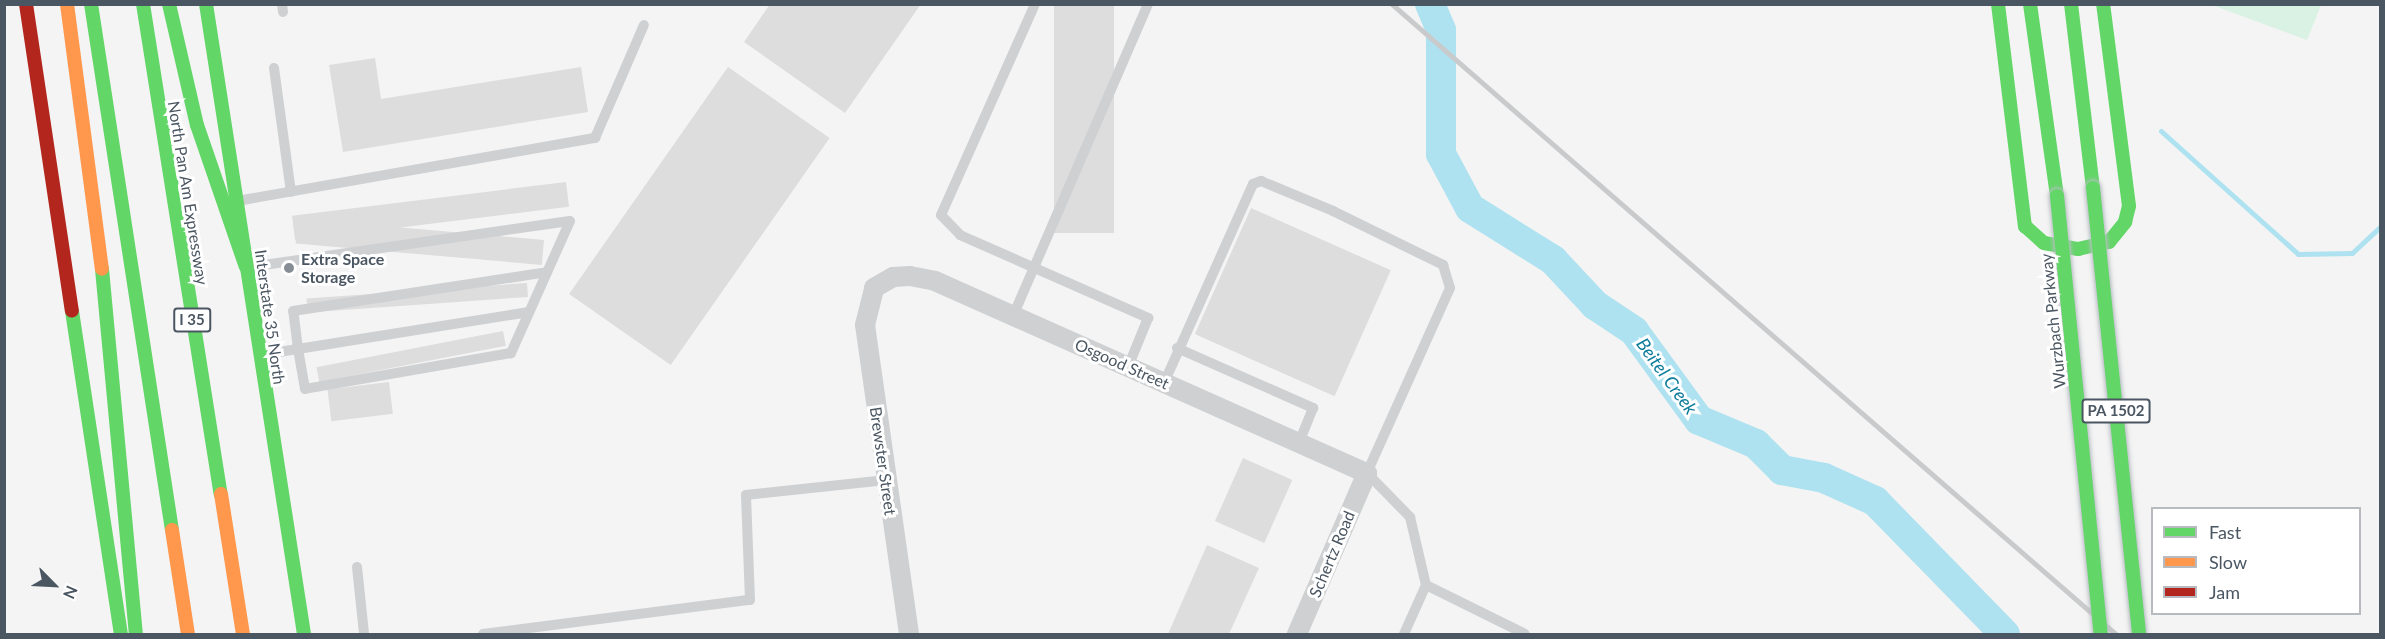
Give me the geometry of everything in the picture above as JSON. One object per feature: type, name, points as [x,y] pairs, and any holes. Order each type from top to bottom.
[{"type":"main road","points":[[26,4],[121,634]]},
{"type":"main road","points":[[67,4],[104,272],[136,634]]},
{"type":"main road","points":[[91,4],[188,634]]},
{"type":"main road","name":"North Pan Am Expressway","points":[[143,4],[243,634]]},
{"type":"main road","points":[[169,4],[197,125],[246,267]]},
{"type":"main road","name":"Interstate 35 North","points":[[206,4],[304,634]]},
{"type":"main road","points":[[1998,4],[2025,226],[2044,243],[2078,249],[2109,242],[2125,222],[2129,206],[2103,4]]},
{"type":"main road","name":"Wurzbach Parkway","points":[[2030,4],[2057,196],[2101,634]]},
{"type":"main road","name":"PA 1502","points":[[2071,4],[2093,188],[2139,634]]},
{"type":"street","name":"Osgood Street","points":[[874,288],[893,277],[910,276],[935,281],[1367,473]]},
{"type":"street","name":"Brewster Street","points":[[874,288],[865,325],[865,349],[909,634]]},
{"type":"street","name":"Schertz Road","points":[[1297,634],[1367,473]]},
{"type":"lane","points":[[1035,4],[941,215],[960,235],[1148,318],[1128,367]]},
{"type":"lane","points":[[1013,315],[1148,4]]},
{"type":"lane","points":[[237,201],[596,138],[644,25]]},
{"type":"lane","points":[[274,68],[291,192]]},
{"type":"lane","points":[[1164,383],[1253,184],[1262,181],[1428,255],[1443,265],[1450,288],[1367,473],[1410,517],[1426,585],[1404,634]]},
{"type":"lane","points":[[246,267],[570,221],[511,353],[305,389],[293,311],[547,272]]},
{"type":"lane","points":[[259,355],[529,312]]},
{"type":"lane","points":[[1178,348],[1313,408],[1299,443]]},
{"type":"lane","points":[[483,634],[750,600],[746,495],[886,480]]},
{"type":"lane","points":[[357,567],[364,634]]},
{"type":"lane","points":[[1426,585],[1525,634]]},
{"type":"green space","points":[[2212,5],[2321,5],[2307,40]]},
{"type":"building","points":[[770,4],[921,4],[845,113],[744,42]]},
{"type":"building","points":[[1054,4],[1114,4],[1114,233],[1054,233]]},
{"type":"building","points":[[375,58],[381,99],[581,67],[588,112],[343,152],[329,65]]},
{"type":"building","points":[[728,67],[830,138],[671,365],[569,294]]},
{"type":"building","points":[[566,182],[569,207],[295,240],[292,216]]},
{"type":"building","points":[[1251,208],[1391,270],[1335,396],[1195,334]]},
{"type":"building","points":[[298,218],[544,240],[542,265],[296,243]]},
{"type":"building","points":[[527,283],[528,297],[308,312],[307,298]]},
{"type":"building","points":[[503,331],[506,346],[319,382],[316,367]]},
{"type":"building","points":[[389,382],[393,414],[331,421],[327,390]]},
{"type":"building","points":[[1243,458],[1292,480],[1264,543],[1215,521]]},
{"type":"building","points":[[1207,545],[1259,568],[1229,634],[1168,634]]},
{"type":"waterway","name":"Beitel Creek","points":[[1430,4],[1441,30],[1441,154],[1470,208],[1553,260],[1595,305],[1634,331],[1699,420],[1756,444],[1782,470],[1824,478],[1875,501],[2005,634]]},
{"type":"waterway","points":[[2161,131],[2298,254],[2352,253],[2380,227]]},
{"type":"railway","points":[[1392,4],[2116,634]]},
{"type":"traffic: fast","points":[[91,4],[172,530]]},
{"type":"traffic: fast","points":[[143,4],[221,494]]},
{"type":"traffic: fast","points":[[169,4],[197,125],[246,267]]},
{"type":"traffic: fast","points":[[206,4],[304,634]]},
{"type":"traffic: fast","points":[[1998,4],[2025,226],[2044,243],[2078,249],[2109,242],[2125,222],[2129,206],[2103,4]]},
{"type":"traffic: fast","points":[[2030,4],[2057,196]]},
{"type":"traffic: fast","points":[[2071,4],[2093,188]]},
{"type":"traffic: fast","points":[[2093,188],[2139,634]]},
{"type":"traffic: fast","points":[[2057,196],[2101,634]]},
{"type":"traffic: fast","points":[[102,269],[136,634]]},
{"type":"traffic: fast","points":[[72,311],[121,634]]},
{"type":"traffic: slow","points":[[67,4],[102,269]]},
{"type":"traffic: slow","points":[[221,494],[243,634]]},
{"type":"traffic: slow","points":[[172,530],[188,634]]},
{"type":"traffic: jam","points":[[26,4],[72,311]]},
{"type":"place","name":"Extra Space Storage","points":[[289,268]]}]
